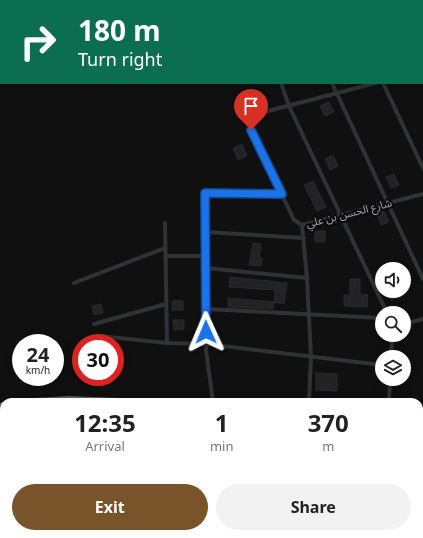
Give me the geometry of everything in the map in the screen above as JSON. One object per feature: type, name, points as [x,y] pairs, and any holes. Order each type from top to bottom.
[{"type":"street","points":[[281,84],[289,106],[384,306]]},
{"type":"street","points":[[332,84],[423,279]]},
{"type":"street","points":[[289,106],[372,84]]},
{"type":"street","points":[[383,84],[423,168]]},
{"type":"street","name":"شارع الحسن بن علي","points":[[289,106],[245,117],[294,220],[302,225],[423,194]]},
{"type":"street","points":[[212,398],[206,355],[205,193],[282,194]]},
{"type":"street","points":[[165,223],[167,342]]},
{"type":"street","points":[[302,225],[307,278],[311,357],[309,398]]},
{"type":"street","points":[[206,232],[304,238]]},
{"type":"street","points":[[74,283],[165,248]]},
{"type":"street","points":[[165,256],[206,256]]},
{"type":"street","points":[[206,268],[307,278]]},
{"type":"street","points":[[94,324],[166,304]]},
{"type":"street","points":[[206,309],[375,318]]},
{"type":"street","points":[[411,322],[423,319]]},
{"type":"street","points":[[124,338],[206,344],[375,364]]},
{"type":"street","points":[[389,398],[390,386]]},
{"type":"building","points":[[329,102],[334,112],[325,116],[320,106]]},
{"type":"building","points":[[242,144],[247,156],[238,160],[233,148]]},
{"type":"building","points":[[333,155],[338,166],[330,170],[325,159]]},
{"type":"building","points":[[394,174],[399,185],[391,188],[386,177]]},
{"type":"building","points":[[313,181],[326,207],[317,211],[304,185]]},
{"type":"building","points":[[384,211],[389,222],[381,225],[377,214]]},
{"type":"building","points":[[315,231],[325,231],[325,242],[315,242]]},
{"type":"building","points":[[253,243],[261,244],[259,258],[262,258],[261,266],[249,265]]},
{"type":"building","points":[[230,277],[287,283],[284,304],[274,302],[275,290],[229,287]]},
{"type":"building","points":[[350,279],[360,279],[360,294],[368,295],[367,307],[344,306],[344,295],[350,295]]},
{"type":"building","points":[[228,298],[274,302],[273,309],[228,307]]},
{"type":"building","points":[[172,301],[183,301],[183,310],[172,310]]},
{"type":"building","points":[[101,304],[103,313],[94,315],[92,306]]},
{"type":"building","points":[[173,320],[184,320],[184,329],[174,330]]},
{"type":"building","points":[[316,373],[337,374],[337,391],[316,390]]},
{"type":"route","points":[[206,332],[205,193],[282,194],[251,130]]}]
